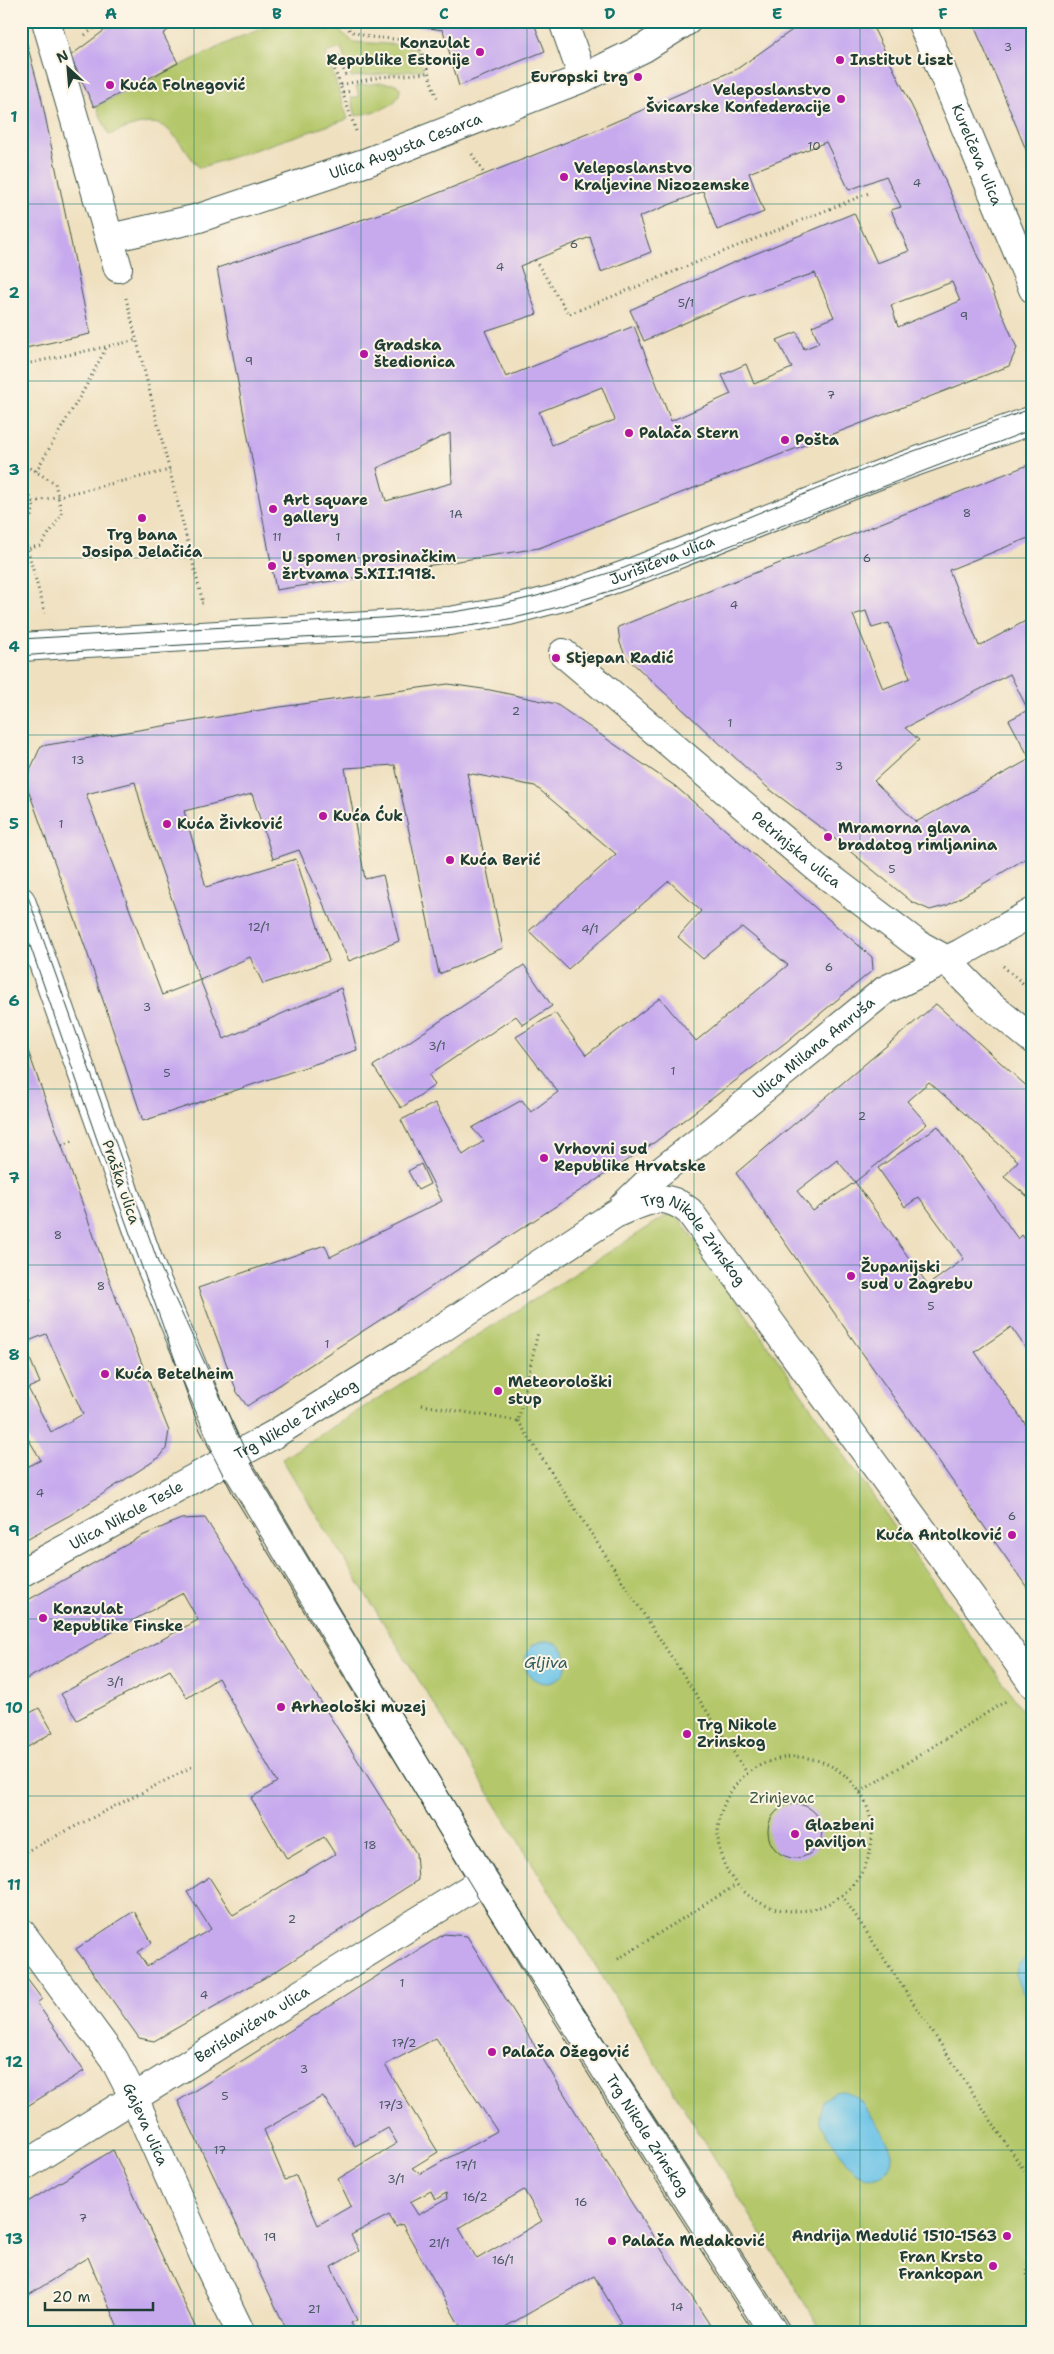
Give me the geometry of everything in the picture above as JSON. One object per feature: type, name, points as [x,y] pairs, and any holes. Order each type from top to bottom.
[{"type":"street","points":[[46,21],[118,268]]},
{"type":"street","points":[[563,21],[583,78]]},
{"type":"street","name":"Ulica Augusta Cesarca","points":[[110,238],[199,218],[367,162],[456,129],[583,78],[644,48],[688,21]]},
{"type":"street","name":"Kurelčeva ulica","points":[[921,21],[1033,289]]},
{"type":"street","name":"Jurišićeva ulica","points":[[21,646],[449,622],[540,604],[625,575],[881,474],[1033,420]]},
{"type":"street","name":"Petrinjska ulica","points":[[563,653],[816,867],[916,943],[945,959],[989,1004],[1033,1040]]},
{"type":"street","name":"Praška ulica","points":[[21,901],[150,1265],[231,1458]]},
{"type":"street","name":"Ulica Milana Amruša","points":[[615,1214],[651,1179],[697,1144],[885,990],[1033,912]]},
{"type":"street","name":"Trg Nikole Zrinskog","points":[[774,2333],[484,1880],[231,1458],[273,1435],[409,1350],[615,1214],[651,1200],[665,1198],[677,1201],[689,1211],[1026,1679]]},
{"type":"street","name":"Ulica Nikole Tesle","points":[[21,1573],[231,1458]]},
{"type":"street","name":"Berislavićeva ulica","points":[[21,2168],[484,1880]]},
{"type":"street","name":"Gajeva ulica","points":[[21,1932],[114,2059],[134,2098],[204,2256],[241,2333]]},
{"type":"path","points":[[84,36],[104,21]]},
{"type":"path","points":[[343,21],[350,31],[369,37],[418,41],[435,93],[456,129]]},
{"type":"path","points":[[347,78],[338,56],[331,59],[367,162]]},
{"type":"path","points":[[340,85],[381,77],[428,73]]},
{"type":"path","points":[[343,93],[351,91]]},
{"type":"path","points":[[535,260],[569,314],[869,193]]},
{"type":"path","points":[[118,268],[203,603]]},
{"type":"path","points":[[21,366],[137,340]]},
{"type":"path","points":[[36,471],[85,388],[106,346]]},
{"type":"path","points":[[21,463],[55,483],[62,515],[41,545],[21,551]]},
{"type":"path","points":[[33,502],[170,470]]},
{"type":"path","points":[[21,492],[30,497],[33,502],[34,508],[30,519],[21,525],[46,614]]},
{"type":"path","points":[[1002,966],[1033,992]]},
{"type":"path","points":[[62,1145],[75,1140]]},
{"type":"path","points":[[538,1332],[518,1421],[747,1773]]},
{"type":"path","points":[[422,1405],[518,1421]]},
{"type":"path","points":[[860,1792],[1026,1679]]},
{"type":"path","points":[[795,1757],[821,1761],[843,1773],[860,1792],[870,1813],[873,1836],[869,1858],[858,1879],[842,1895],[822,1907],[799,1912],[775,1909],[754,1900],[736,1885],[724,1867],[718,1848],[717,1827],[723,1806],[747,1773],[770,1761],[795,1757]]},
{"type":"path","points":[[21,1854],[192,1768]]},
{"type":"path","points":[[618,1959],[736,1885]]},
{"type":"path","points":[[842,1895],[1033,2184]]},
{"type":"path","points":[[1033,2250],[1027,2274],[1028,2291],[1033,2302]]},
{"type":"green space","points":[[282,21],[322,21],[327,31],[337,28],[353,42],[405,45],[416,49],[423,70],[351,77],[341,48],[326,53],[348,119],[199,168],[179,141],[163,126],[154,123],[142,124],[109,135],[96,106],[240,37]]},
{"type":"green space","points":[[379,83],[396,84],[400,88],[396,101],[384,108],[356,116],[351,98],[359,96],[356,86]]},
{"type":"green space","name":"Zrinjevac","points":[[674,1211],[1033,1725],[1033,2333],[823,2333],[282,1459]]},
{"type":"water","name":"Gljiva","points":[[546,1641],[561,1647],[567,1662],[561,1677],[546,1683],[531,1677],[525,1662],[531,1647]]},
{"type":"water","points":[[1033,1955],[1033,2008],[1020,1986],[1016,1972],[1018,1966],[1024,1960]]},
{"type":"water","points":[[835,2092],[848,2092],[860,2101],[887,2141],[892,2153],[892,2161],[889,2167],[879,2175],[872,2177],[859,2175],[853,2171],[820,2123],[819,2116],[823,2100]]},
{"type":"building","name":"Kuća Folnegović","points":[[117,21],[181,21],[163,34],[178,63],[94,107],[70,56]]},
{"type":"building","points":[[382,21],[533,21],[545,51],[459,86],[443,30]]},
{"type":"building","points":[[805,21],[870,21],[922,127],[1017,348],[1009,366],[539,548],[276,590],[217,268],[418,201],[587,134],[737,69]],"holes":[[[826,142],[849,190],[886,176],[901,207],[891,210],[909,251],[877,263],[854,213],[728,265],[630,310],[644,341],[743,297],[815,273],[834,317],[812,326],[819,343],[804,349],[797,332],[777,340],[792,368],[754,384],[746,364],[722,375],[731,394],[671,421],[634,326],[506,377],[485,331],[537,314],[520,266],[590,237],[601,272],[651,252],[639,217],[703,191],[717,230],[764,212],[749,173]],[[952,282],[960,301],[898,327],[891,305]],[[602,387],[615,420],[552,445],[539,412]],[[450,433],[452,483],[386,501],[377,468]]]},
{"type":"building","points":[[972,21],[1033,21],[1033,167],[1000,86]]},
{"type":"building","points":[[21,22],[41,96],[90,334],[21,349]]},
{"type":"building","points":[[1033,463],[1033,536],[949,570],[979,646],[1033,617],[1033,854],[948,905],[930,910],[912,902],[824,830],[768,788],[626,657],[620,643],[618,627]],"holes":[[[866,611],[872,628],[889,623],[910,678],[883,689],[853,615]],[[1010,674],[1028,710],[1009,720],[1030,759],[916,822],[874,781],[919,740],[905,728]]]},
{"type":"building","points":[[448,684],[490,690],[556,704],[675,786],[872,957],[873,970],[785,1043],[655,1142],[247,1406],[237,1392],[198,1288],[325,1245],[330,1257],[442,1201],[401,1120],[435,1103],[463,1155],[484,1141],[472,1128],[522,1100],[531,1112],[558,1092],[516,1037],[555,1013],[586,1055],[660,998],[696,1041],[788,965],[742,927],[703,959],[678,937],[701,911],[669,881],[568,969],[529,931],[616,854],[535,786],[467,773],[503,948],[439,974],[395,765],[345,768],[365,879],[383,875],[399,941],[349,961],[299,850],[273,859],[252,794],[184,811],[206,887],[296,859],[329,961],[263,984],[250,957],[200,980],[224,1039],[341,988],[357,1050],[143,1121],[88,955],[25,781],[41,746],[273,708]],"holes":[[[135,782],[150,837],[200,980],[162,995],[86,794]]]},
{"type":"building","points":[[524,965],[552,1006],[523,1025],[516,1016],[429,1075],[435,1085],[401,1108],[373,1066]]},
{"type":"building","points":[[936,1004],[1033,1092],[1033,1201],[1004,1177],[1018,1161],[929,1082],[907,1101],[927,1124],[855,1182],[928,1285],[964,1259],[919,1197],[905,1207],[878,1168],[938,1126],[1018,1239],[1022,1235],[1033,1250],[1033,1358],[1011,1327],[975,1352],[1033,1435],[1033,1596],[736,1173]],"holes":[[[837,1160],[855,1182],[813,1211],[797,1191]]]},
{"type":"building","points":[[21,1031],[117,1301],[169,1431],[166,1449],[160,1457],[70,1515],[21,1542],[21,1470],[41,1460],[21,1427],[21,1349],[25,1347],[40,1383],[28,1388],[51,1432],[83,1414],[46,1334],[21,1344],[21,1306],[31,1301],[21,1279]]},
{"type":"building","points":[[421,1164],[430,1184],[418,1190],[408,1171]]},
{"type":"building","points":[[205,1518],[416,1853],[418,1880],[273,1973],[154,2041],[139,2038],[76,1949],[134,1911],[152,1943],[138,1952],[147,1966],[211,1929],[187,1892],[209,1877],[233,1915],[335,1854],[324,1837],[287,1859],[251,1798],[277,1782],[218,1678],[187,1698],[170,1670],[77,1720],[61,1694],[198,1620],[183,1593],[21,1682],[21,1604],[142,1536],[181,1519]]},
{"type":"building","points":[[39,1708],[53,1732],[21,1751],[21,1718]]},
{"type":"building","name":"Glazbeni paviljon","points":[[790,1804],[800,1804],[814,1812],[820,1821],[822,1831],[820,1841],[814,1850],[800,1858],[790,1858],[780,1853],[773,1846],[768,1836],[768,1826],[773,1816],[780,1809]]},
{"type":"building","points":[[444,1934],[467,1936],[633,2205],[715,2333],[606,2333],[622,2323],[594,2276],[505,2327],[508,2333],[464,2333],[402,2224],[396,2227],[389,2215],[351,2235],[359,2251],[331,2267],[357,2320],[351,2323],[356,2333],[288,2333],[178,2101]],"holes":[[[436,2038],[497,2131],[420,2174],[412,2168],[438,2152],[385,2065]],[[323,2096],[355,2146],[388,2128],[397,2143],[338,2179],[351,2206],[318,2225],[296,2175],[285,2180],[264,2130]],[[524,2190],[542,2221],[477,2259],[459,2228]],[[431,2191],[435,2200],[446,2193],[447,2199],[418,2215],[410,2202]]]},
{"type":"building","points":[[21,1971],[42,1999],[37,2003],[84,2071],[21,2110]]},
{"type":"building","points":[[113,2150],[198,2333],[120,2333],[88,2257],[21,2300],[21,2206]]},
{"type":"tram line","points":[[21,639],[381,618],[453,612],[503,604],[537,596],[624,568],[878,464],[1033,408]]},
{"type":"tram line","points":[[21,656],[126,648],[414,632],[482,624],[519,617],[628,585],[1033,429]]},
{"type":"tram line","points":[[21,877],[158,1262],[245,1450],[496,1873],[794,2333]]},
{"type":"tram line","points":[[21,919],[200,1430],[235,1498],[544,2005],[754,2333]]},
{"type":"place","name":"Konzulat Republike Estonije","points":[[480,52]]},
{"type":"place","name":"Institut Liszt","points":[[840,60]]},
{"type":"place","name":"Europski trg","points":[[638,77]]},
{"type":"place","name":"Kuća Folnegović","points":[[110,85]]},
{"type":"place","name":"Veleposlanstvo Švicarske Konfederacije","points":[[841,99]]},
{"type":"place","name":"Veleposlanstvo Kraljevine Nizozemske","points":[[564,177]]},
{"type":"place","name":"Gradska štedionica","points":[[364,354]]},
{"type":"place","name":"Palača Stern","points":[[629,433]]},
{"type":"place","name":"Pošta","points":[[785,440]]},
{"type":"place","name":"Art square gallery","points":[[273,509]]},
{"type":"place","name":"Trg bana Josipa Jelačića","points":[[142,518]]},
{"type":"place","name":"U spomen prosinačkim žrtvama 5.XII.1918.","points":[[272,566]]},
{"type":"place","name":"Stjepan Radić","points":[[556,658]]},
{"type":"place","name":"Kuća Ćuk","points":[[323,816]]},
{"type":"place","name":"Kuća Živković","points":[[167,824]]},
{"type":"place","name":"Mramorna glava bradatog rimljanina","points":[[828,837]]},
{"type":"place","name":"Kuća Berić","points":[[450,860]]},
{"type":"place","name":"Vrhovni sud Republike Hrvatske","points":[[544,1158]]},
{"type":"place","name":"Županijski sud u Zagrebu","points":[[851,1276]]},
{"type":"place","name":"Kuća Betelheim","points":[[105,1374]]},
{"type":"place","name":"Meteorološki stup","points":[[498,1391]]},
{"type":"place","name":"Kuća Antolković","points":[[1012,1535]]},
{"type":"place","name":"Konzulat Republike Finske","points":[[43,1618]]},
{"type":"place","name":"Arheološki muzej","points":[[281,1707]]},
{"type":"place","name":"Trg Nikole Zrinskog","points":[[687,1734]]},
{"type":"place","name":"Glazbeni paviljon","points":[[795,1834]]},
{"type":"place","name":"Palača Ožegović","points":[[492,2052]]},
{"type":"place","name":"Andrija Medulić 1510-1563","points":[[1007,2236]]},
{"type":"place","name":"Palača Medaković","points":[[612,2241]]},
{"type":"place","name":"Fran Krsto Frankopan","points":[[993,2266]]}]
